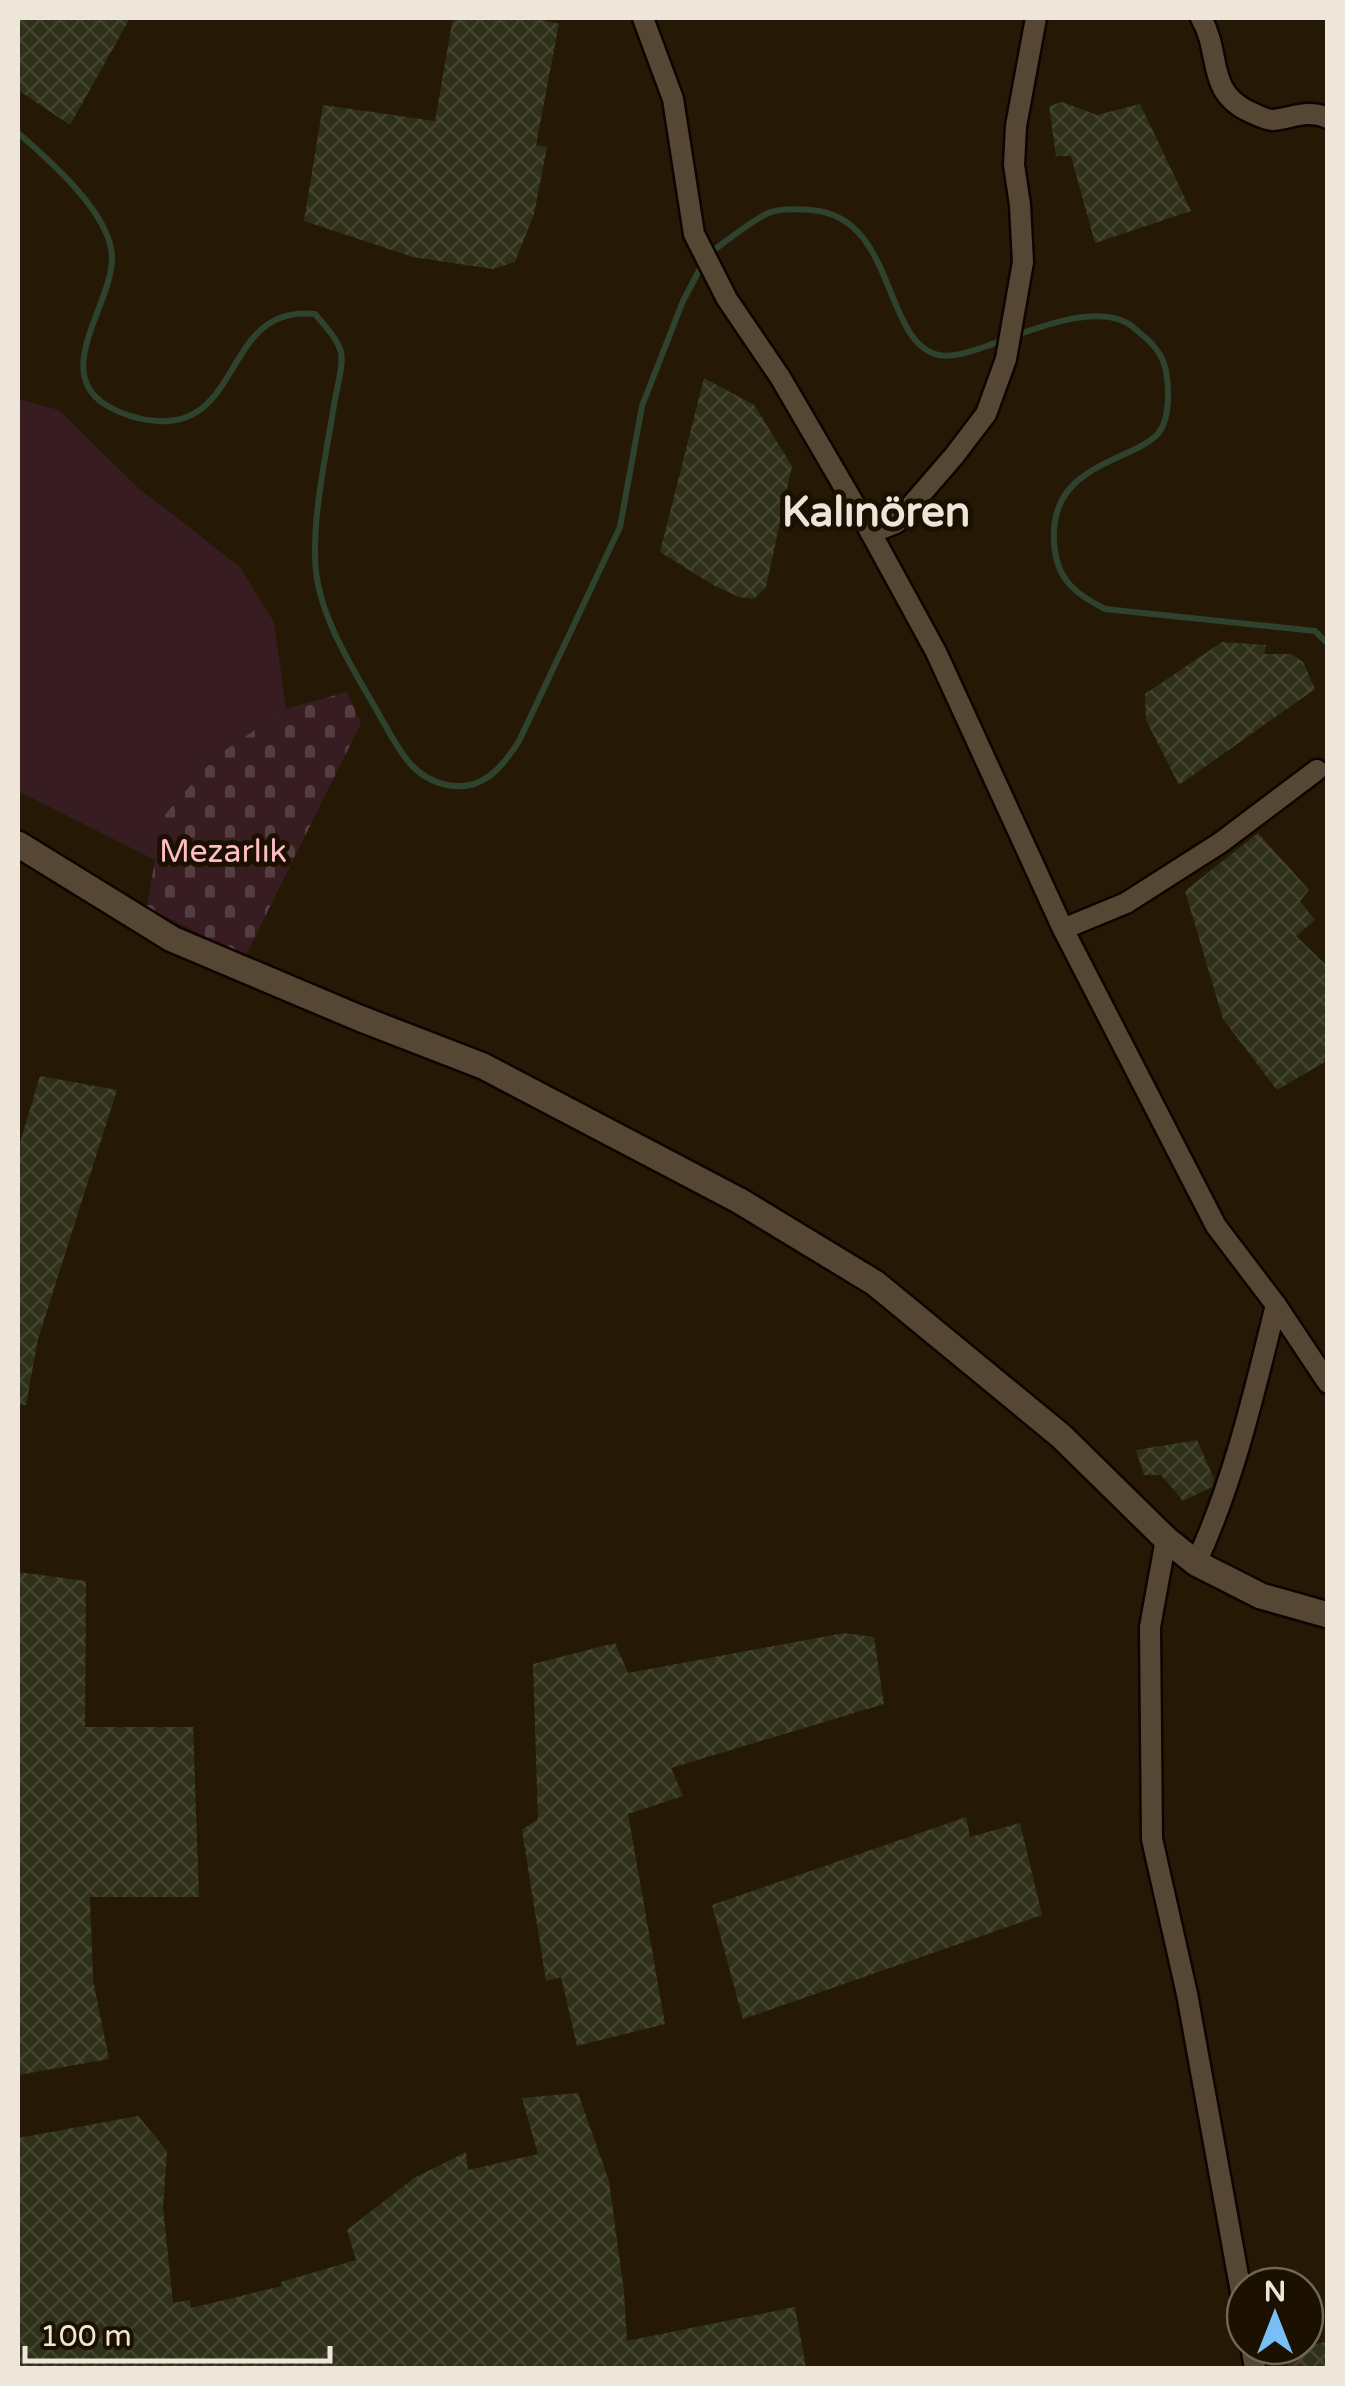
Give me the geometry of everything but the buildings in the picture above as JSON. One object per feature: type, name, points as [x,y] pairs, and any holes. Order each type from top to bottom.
[{"type":"street","points":[[643,18],[673,98],[694,234],[727,300],[780,378],[936,652],[1062,928],[1216,1226],[1328,1383]]},
{"type":"street","points":[[871,533],[896,523],[965,442],[986,414],[1006,359],[1022,262],[1014,165],[1016,126],[1036,18]]},
{"type":"street","points":[[1201,18],[1211,35],[1215,73],[1232,103],[1269,121],[1300,113],[1328,118]]},
{"type":"street","points":[[1062,928],[1126,903],[1220,843],[1317,770]]},
{"type":"street","points":[[18,844],[172,939],[483,1066],[774,1221],[875,1283],[1062,1436],[1196,1564],[1261,1596],[1328,1615]]},
{"type":"street","points":[[1196,1564],[1218,1516],[1276,1305]]},
{"type":"street","points":[[1166,1539],[1150,1627],[1152,1839],[1187,1994],[1236,2266]]},
{"type":"green space","points":[[18,399],[59,410],[136,486],[239,566],[274,622],[286,709],[216,756],[162,818],[155,860],[18,791]]},
{"type":"green space","name":"Mezarlık","points":[[347,692],[361,723],[245,957],[147,907],[162,818],[216,756],[286,709]]},
{"type":"waterway","points":[[18,133],[77,189],[102,224],[109,242],[109,277],[84,357],[84,375],[91,391],[106,405],[144,419],[185,418],[205,405],[221,387],[264,327],[285,316],[315,314],[333,337],[341,352],[341,364],[317,510],[315,552],[319,591],[341,647],[400,750],[424,776],[447,785],[471,785],[490,776],[519,741],[620,527],[642,406],[683,301],[703,263]]},
{"type":"waterway","points":[[710,253],[771,212],[811,210],[839,217],[859,234],[874,255],[907,328],[921,346],[939,355],[968,352],[1072,319],[1107,317],[1128,323],[1163,360],[1168,385],[1166,418],[1154,438],[1085,475],[1065,495],[1058,508],[1054,542],[1063,575],[1076,591],[1105,609],[1315,631],[1328,644]]},
{"type":"district","name":"Kalınören","points":[[876,511]]}]
